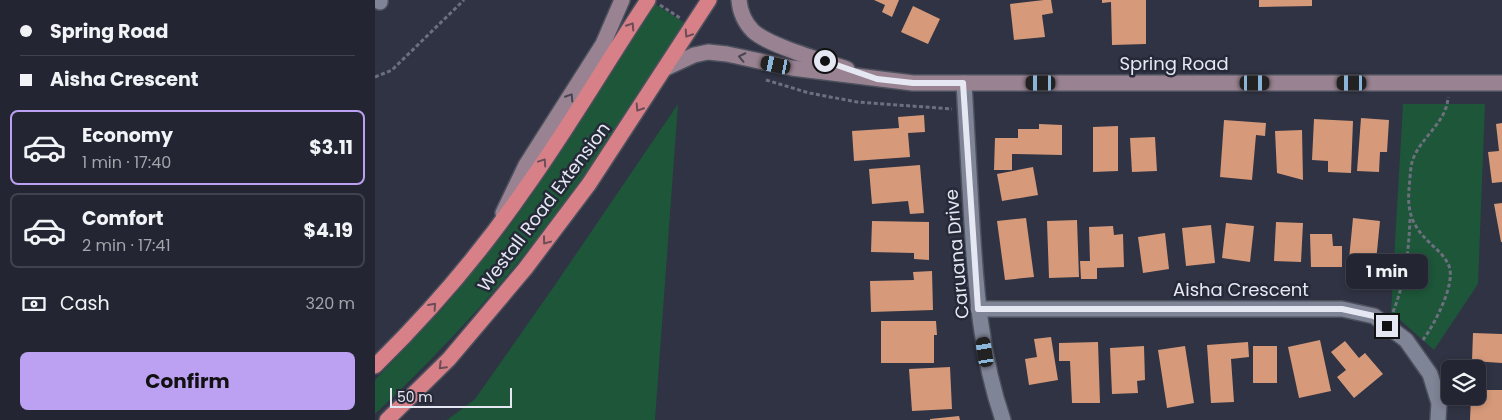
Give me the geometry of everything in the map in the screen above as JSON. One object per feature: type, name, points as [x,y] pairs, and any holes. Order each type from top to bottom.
[{"type":"highway","name":"Westall Road Extension","points":[[375,366],[451,286],[495,231],[548,156],[648,0]]},
{"type":"highway","name":"Westall Road Extension","points":[[387,420],[449,359],[525,269],[589,184],[709,0]]},
{"type":"main road","points":[[495,231],[526,165],[603,44],[622,0]]},
{"type":"main road","name":"Spring Road","points":[[739,0],[740,11],[746,22],[755,32],[766,39],[791,50],[877,79]]},
{"type":"main road","name":"Spring Road","points":[[666,68],[681,59],[708,52],[727,54],[792,68],[913,83],[1502,83]]},
{"type":"street","name":"Caruana Drive","points":[[963,83],[978,309],[985,352],[997,404],[1003,420]]},
{"type":"street","name":"Aisha Crescent","points":[[978,309],[1342,309],[1374,316],[1405,340],[1430,374],[1439,403],[1438,420]]},
{"type":"path","points":[[375,77],[392,70],[464,0]]},
{"type":"path","points":[[1387,326],[1398,300],[1405,270],[1409,242],[1409,191],[1412,162],[1421,145],[1442,118],[1448,101],[1449,83]]},
{"type":"path","points":[[1410,215],[1416,229],[1442,254],[1450,268],[1449,282],[1443,303],[1432,327],[1414,352]]},
{"type":"green space","points":[[655,4],[685,23],[594,162],[558,213],[484,303],[431,360],[375,414],[375,380],[443,308],[506,231],[535,190]]},
{"type":"green space","points":[[678,104],[655,420],[447,420],[475,399]]},
{"type":"green space","points":[[1403,104],[1485,104],[1478,284],[1434,350],[1391,312]]},
{"type":"building","points":[[874,0],[899,0],[892,17],[882,12],[885,5]]},
{"type":"building","points":[[1051,0],[1053,13],[1042,15],[1045,37],[1014,40],[1010,4]]},
{"type":"building","points":[[1102,0],[1146,0],[1146,44],[1112,45],[1111,2],[1102,3]]},
{"type":"building","points":[[1259,0],[1312,0],[1312,6],[1259,7]]},
{"type":"building","points":[[913,6],[940,19],[928,44],[901,32]]},
{"type":"building","points":[[924,115],[925,132],[908,133],[910,157],[854,161],[852,131],[899,128],[898,117]]},
{"type":"building","points":[[1361,118],[1389,120],[1387,152],[1380,152],[1379,172],[1357,171]]},
{"type":"building","points":[[1314,119],[1353,121],[1351,173],[1328,172],[1328,161],[1312,160]]},
{"type":"building","points":[[1224,120],[1266,123],[1265,136],[1256,135],[1252,180],[1220,177]]},
{"type":"building","points":[[1502,123],[1502,182],[1492,183],[1488,152],[1499,151],[1496,124]]},
{"type":"building","points":[[1039,124],[1062,125],[1062,155],[1012,154],[1012,170],[994,170],[995,138],[1018,138],[1018,129],[1039,129]]},
{"type":"building","points":[[1118,126],[1118,171],[1093,172],[1093,127]]},
{"type":"building","points":[[1302,130],[1303,180],[1277,173],[1275,131]]},
{"type":"building","points":[[1155,137],[1157,171],[1132,172],[1130,138]]},
{"type":"building","points":[[920,165],[924,213],[910,214],[908,201],[872,204],[869,169]]},
{"type":"building","points":[[1033,167],[1038,195],[1002,201],[997,174]]},
{"type":"building","points":[[1502,203],[1502,242],[1501,242],[1494,204]]},
{"type":"building","points":[[1026,218],[1034,277],[1005,280],[997,221]]},
{"type":"building","points":[[1353,218],[1380,221],[1374,282],[1347,280]]},
{"type":"building","points":[[1077,220],[1079,277],[1049,278],[1047,221]]},
{"type":"building","points":[[872,221],[929,222],[929,260],[914,259],[914,253],[871,252]]},
{"type":"building","points":[[1276,222],[1303,223],[1301,262],[1274,261]]},
{"type":"building","points":[[1226,223],[1254,226],[1250,262],[1222,258]]},
{"type":"building","points":[[1211,225],[1215,263],[1186,266],[1182,228]]},
{"type":"building","points":[[1113,226],[1114,235],[1123,234],[1124,267],[1097,268],[1097,279],[1081,279],[1080,261],[1090,261],[1089,227]]},
{"type":"building","points":[[1165,233],[1169,269],[1143,273],[1138,237]]},
{"type":"building","points":[[1310,234],[1332,234],[1333,246],[1342,246],[1342,267],[1311,267]]},
{"type":"building","points":[[932,271],[933,310],[871,312],[870,281],[914,280],[913,272]]},
{"type":"building","points":[[881,321],[936,321],[937,335],[934,335],[934,363],[881,363]]},
{"type":"building","points":[[1473,333],[1502,334],[1502,363],[1472,360]]},
{"type":"building","points":[[1051,337],[1058,380],[1029,385],[1025,359],[1037,357],[1034,339]]},
{"type":"building","points":[[1320,340],[1331,391],[1299,398],[1288,347]]},
{"type":"building","points":[[1345,341],[1359,358],[1365,353],[1383,374],[1354,398],[1337,377],[1346,370],[1331,352]]},
{"type":"building","points":[[1098,342],[1100,403],[1072,403],[1070,361],[1059,361],[1059,343]]},
{"type":"building","points":[[1248,342],[1249,357],[1231,359],[1234,402],[1211,403],[1207,345]]},
{"type":"building","points":[[1144,346],[1145,380],[1137,381],[1138,393],[1112,394],[1110,348]]},
{"type":"building","points":[[1185,346],[1194,403],[1167,408],[1158,350]]},
{"type":"building","points":[[1253,346],[1277,346],[1277,383],[1253,383]]},
{"type":"building","points":[[950,367],[952,409],[912,411],[909,369]]},
{"type":"building","points":[[1486,390],[1502,390],[1502,420],[1470,420],[1471,405],[1486,405]]},
{"type":"building","points":[[959,416],[960,420],[930,420],[930,419]]},
{"type":"route","points":[[825,61],[877,79],[913,83],[963,83],[978,309],[1342,309],[1374,316],[1387,326]]}]
